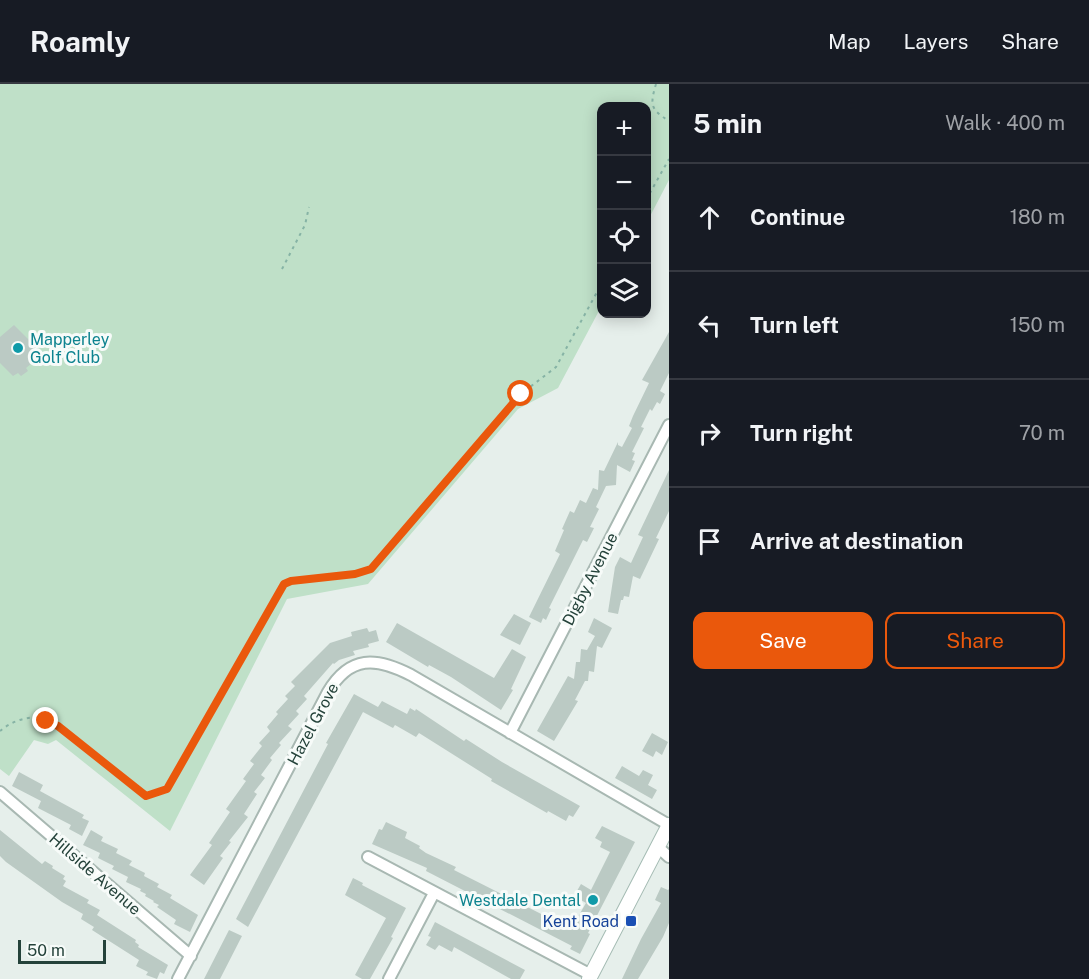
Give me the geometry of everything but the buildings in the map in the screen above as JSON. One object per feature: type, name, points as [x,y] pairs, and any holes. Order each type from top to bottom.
[{"type":"street","name":"Digby Avenue","points":[[510,733],[669,425]]},
{"type":"street","name":"Hazel Grove","points":[[178,979],[328,692],[335,680],[347,669],[359,663],[390,664],[669,825]]},
{"type":"street","name":"Hillside Avenue","points":[[0,792],[190,956]]},
{"type":"street","points":[[368,857],[590,977],[669,825]]},
{"type":"street","points":[[658,847],[669,857]]},
{"type":"street","points":[[389,979],[434,893]]},
{"type":"path","points":[[656,84],[652,105],[657,113],[669,121]]},
{"type":"path","points":[[651,191],[669,159]]},
{"type":"path","points":[[282,269],[305,225],[309,207]]},
{"type":"path","points":[[0,731],[22,719],[38,718],[58,726],[146,796],[167,789],[284,584],[291,581],[355,574],[371,569],[521,394],[556,367],[597,292]]},
{"type":"green space","points":[[0,84],[669,84],[669,180],[651,214],[651,102],[597,102],[597,315],[558,388],[518,409],[368,584],[287,599],[170,831],[56,740],[48,744],[34,740],[9,776],[0,769]]},
{"type":"place","name":"Mapperley Golf Club","points":[[18,348]]},
{"type":"place","name":"Westdale Dental","points":[[593,900]]},
{"type":"place","name":"Kent Road","points":[[631,921]]},
{"type":"route","points":[[46,721],[58,726],[146,796],[167,789],[284,584],[291,581],[355,574],[371,569],[521,394]]}]
